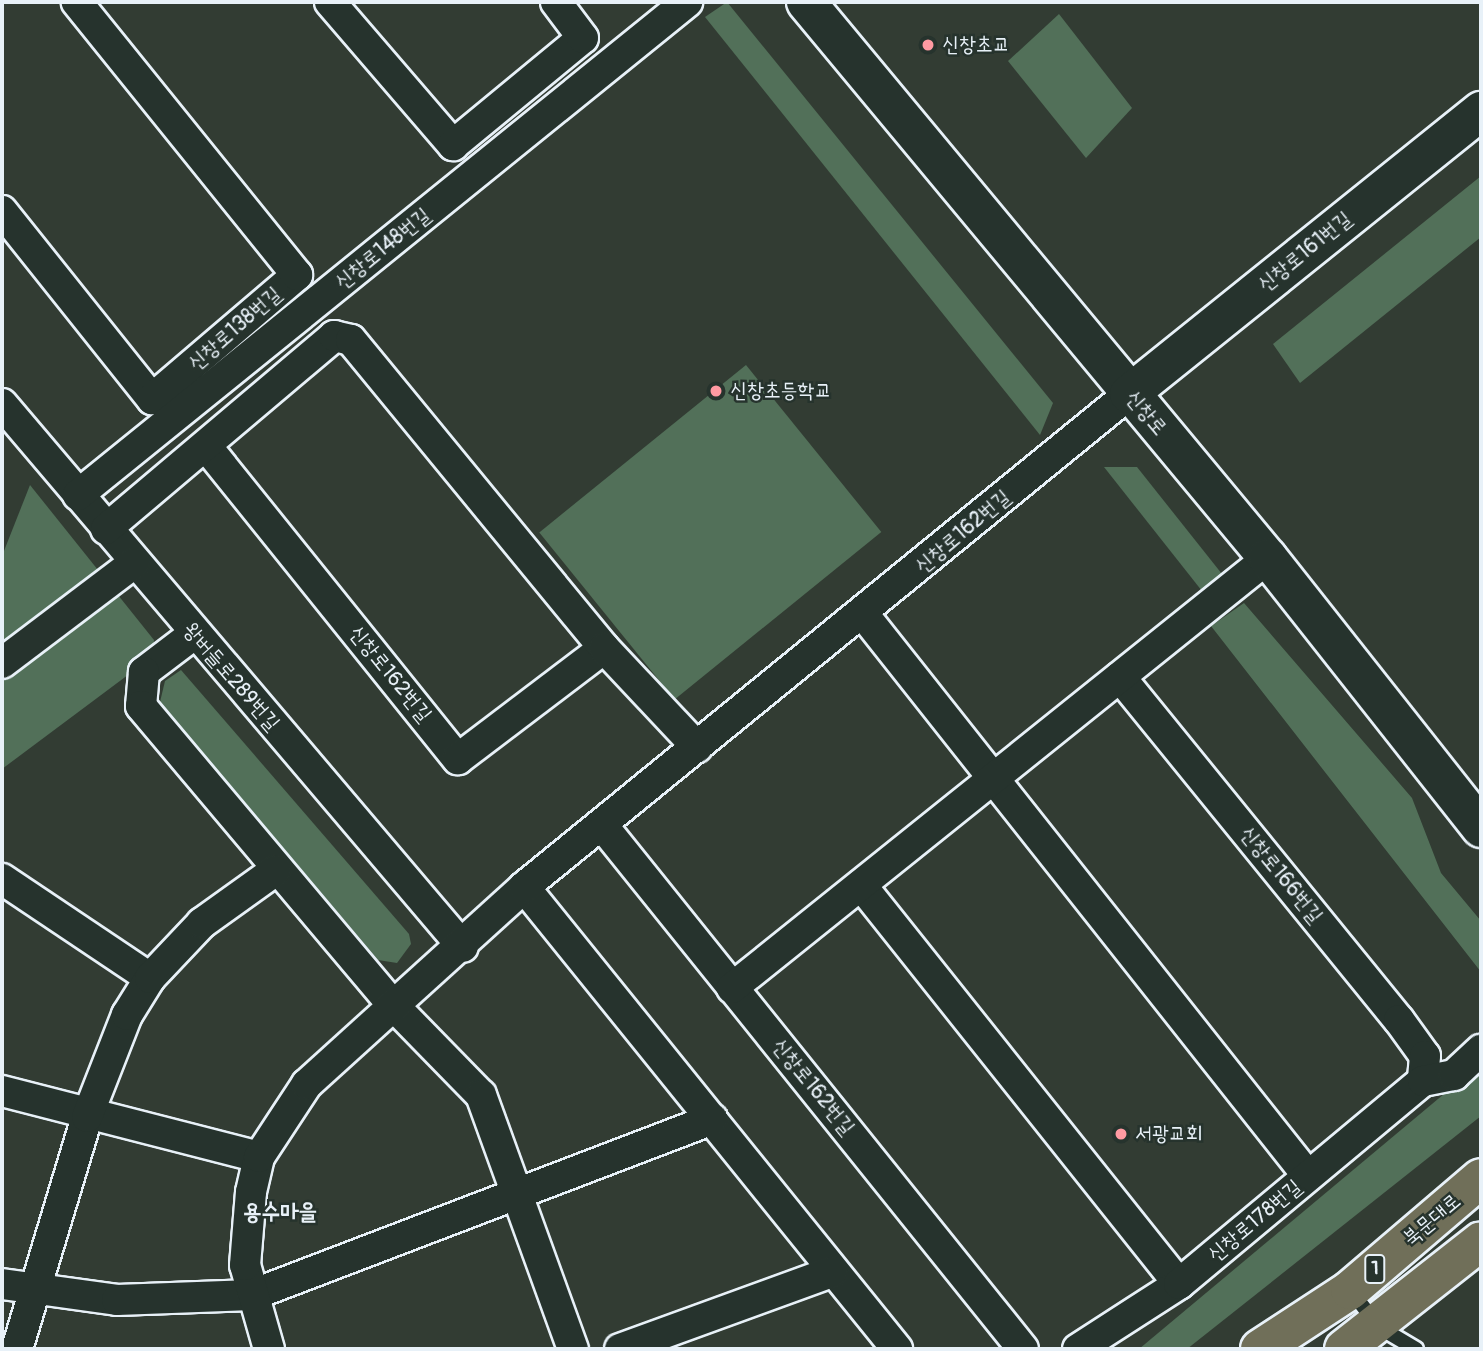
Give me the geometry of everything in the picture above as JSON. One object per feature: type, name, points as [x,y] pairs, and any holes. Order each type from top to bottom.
[{"type":"main road","name":"신창로","points":[[806,2],[1268,558],[1481,828]]},
{"type":"main road","name":"신창로161번길","points":[[1129,394],[1481,111]]},
{"type":"main road","name":"북문대로","points":[[1260,1349],[1350,1290],[1481,1178]]},
{"type":"main road","name":"1","points":[[1344,1349],[1379,1327],[1481,1241]]},
{"type":"street","name":"신창로138번길","points":[[2,211],[152,399],[298,275],[77,2]]},
{"type":"street","points":[[330,2],[453,145],[583,38],[556,2]]},
{"type":"street","name":"신창로148번길","points":[[78,495],[687,2]]},
{"type":"street","points":[[106,529],[334,336],[351,340],[604,648],[697,747]]},
{"type":"street","name":"신창로162번길","points":[[269,1349],[251,1295],[247,1226],[259,1157],[307,1084],[463,947],[524,887],[864,615],[1129,394]]},
{"type":"street","name":"왕버들로289번길","points":[[2,404],[194,635],[463,947]]},
{"type":"street","name":"신창로162번길","points":[[206,446],[458,759],[604,648]]},
{"type":"street","points":[[732,988],[1268,558]]},
{"type":"street","points":[[2,663],[134,563]]},
{"type":"street","points":[[864,615],[996,776],[1308,1176]]},
{"type":"street","points":[[194,635],[144,672],[141,706],[276,870],[394,1006],[464,1072],[488,1109],[573,1349]]},
{"type":"street","name":"신창로166번길","points":[[1120,677],[1399,1020],[1425,1056],[1423,1081]]},
{"type":"street","name":"신창로162번길","points":[[602,825],[1023,1349]]},
{"type":"street","points":[[17,1349],[87,1117],[127,1015],[150,978],[202,923],[276,870]]},
{"type":"street","points":[[2,879],[150,978]]},
{"type":"street","points":[[861,885],[1179,1284]]},
{"type":"street","points":[[524,887],[832,1272],[897,1349]]},
{"type":"street","points":[[1423,1081],[1454,1074],[1481,1050]]},
{"type":"street","name":"신창로178번길","points":[[1078,1349],[1179,1284],[1423,1081]]},
{"type":"street","points":[[2,1091],[87,1117],[259,1157]]},
{"type":"street","points":[[2,1284],[34,1290],[170,1301],[251,1295],[517,1189],[712,1119]]},
{"type":"street","points":[[620,1349],[832,1272]]},
{"type":"lane","points":[[1350,1290],[1379,1327],[1416,1349]]},
{"type":"green space","points":[[727,2],[1053,403],[1040,435],[705,17]]},
{"type":"green space","points":[[1059,14],[1132,108],[1086,158],[1008,61]]},
{"type":"green space","points":[[1481,176],[1481,237],[1300,383],[1273,344]]},
{"type":"green space","points":[[746,365],[881,532],[675,699],[539,532]]},
{"type":"green space","points":[[1104,467],[1137,467],[1222,574],[1202,591]]},
{"type":"green space","points":[[30,485],[154,640],[152,657],[2,769],[2,556]]},
{"type":"green space","points":[[1244,603],[1412,798],[1441,873],[1481,921],[1481,972],[1211,626]]},
{"type":"green space","points":[[181,670],[409,934],[411,944],[397,963],[378,960],[160,702],[165,681]]},
{"type":"green space","points":[[1481,1063],[1481,1116],[1187,1349],[1139,1349]]},
{"type":"place","name":"신창초교","points":[[928,45]]},
{"type":"place","name":"신창초등학교","points":[[716,391]]},
{"type":"place","name":"서광교회","points":[[1121,1134]]},
{"type":"district","name":"용수마을","points":[[280,1212]]}]
